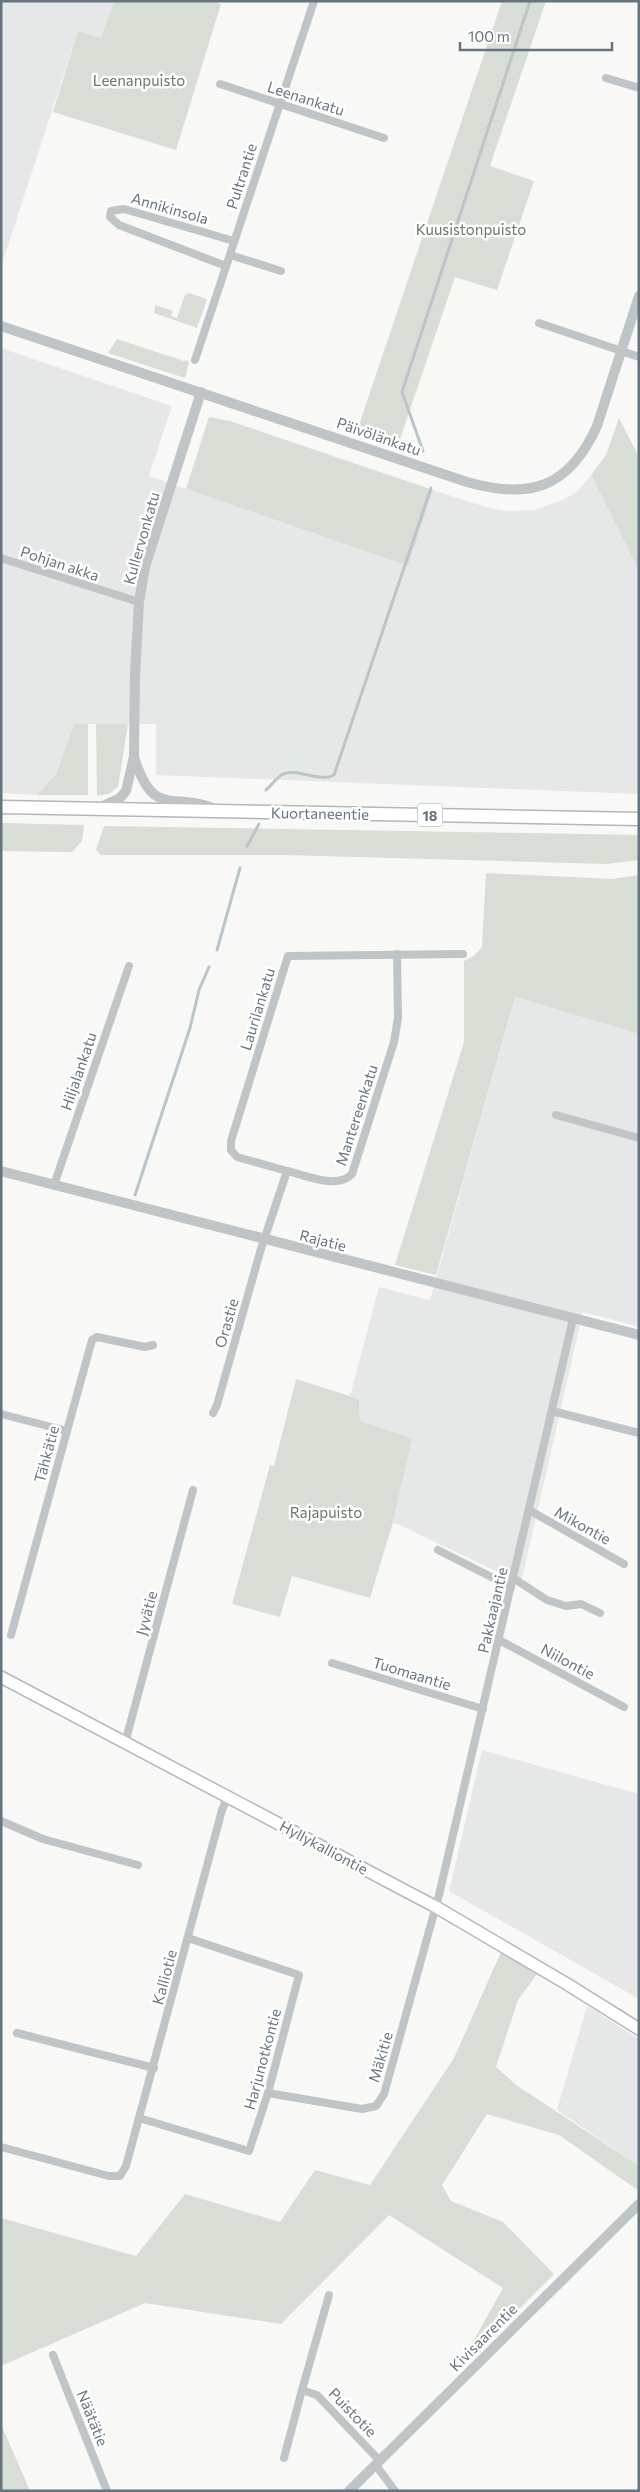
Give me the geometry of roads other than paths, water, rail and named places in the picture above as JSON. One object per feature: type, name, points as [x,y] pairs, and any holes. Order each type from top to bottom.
[{"type":"highway","name":"Kuortaneentie","points":[[1,807],[639,819]]},
{"type":"main road","name":"Hyllykalliontie","points":[[1,1677],[436,1907],[639,2029]]},
{"type":"street","name":"Pultrantie","points":[[194,360],[314,1]]},
{"type":"street","points":[[606,78],[639,88]]},
{"type":"street","name":"Leenankatu","points":[[220,84],[384,138]]},
{"type":"street","name":"Annikinsola","points":[[226,266],[119,225],[110,217],[112,211],[124,209],[234,241]]},
{"type":"street","points":[[230,254],[281,272]]},
{"type":"street","name":"Päivölänkatu","points":[[1,326],[467,482],[490,488],[523,490],[556,479],[575,462],[588,444],[639,296]]},
{"type":"street","points":[[539,323],[639,357]]},
{"type":"street","name":"Kullervonkatu","points":[[96,808],[111,803],[126,791],[134,756],[134,674],[139,602],[145,567],[201,392]]},
{"type":"street","name":"Pohjan akka","points":[[1,558],[139,602]]},
{"type":"street","name":"Kullervonkatu","points":[[134,756],[141,778],[148,789],[158,797],[169,801],[203,803],[221,811]]},
{"type":"street","name":"Mantereenkatu","points":[[288,1171],[338,1183],[346,1181],[352,1174],[394,1042],[398,1018],[397,954]]},
{"type":"street","name":"Laurilankatu","points":[[288,1171],[237,1157],[231,1150],[231,1141],[288,956],[463,954]]},
{"type":"street","name":"Hiljalankatu","points":[[54,1185],[128,966]]},
{"type":"street","points":[[556,1115],[639,1138]]},
{"type":"street","name":"Rajatie","points":[[1,1171],[639,1335]]},
{"type":"street","points":[[264,1240],[288,1171]]},
{"type":"street","name":"Orastie","points":[[213,1413],[264,1240]]},
{"type":"street","name":"Pakkaajantie","points":[[436,1907],[573,1318]]},
{"type":"street","name":"Tähkätie","points":[[11,1635],[92,1340],[97,1337],[145,1347],[153,1345]]},
{"type":"street","points":[[552,1411],[639,1433]]},
{"type":"street","points":[[1,1414],[67,1431]]},
{"type":"street","name":"Jyvätie","points":[[125,1743],[193,1490]]},
{"type":"street","name":"Mikontie","points":[[529,1510],[624,1564]]},
{"type":"street","points":[[438,1550],[511,1587]]},
{"type":"street","points":[[513,1578],[548,1600],[566,1606],[581,1604],[600,1613]]},
{"type":"street","name":"Niilontie","points":[[499,1640],[624,1707]]},
{"type":"street","name":"Tuomaantie","points":[[332,1663],[483,1709]]},
{"type":"street","name":"Kalliotie","points":[[1,2147],[109,2176],[120,2176],[126,2166],[154,2068],[222,1810],[228,1796]]},
{"type":"street","points":[[1,1821],[43,1839],[138,1865]]},
{"type":"street","name":"Mäkitie","points":[[268,2093],[362,2109],[376,2106],[384,2094],[436,1907]]},
{"type":"street","name":"Harjunotkontie","points":[[139,2118],[249,2151],[268,2093],[299,1975],[188,1938]]},
{"type":"street","points":[[17,2033],[154,2068]]},
{"type":"street","name":"Kivisaarentie","points":[[348,2491],[639,2204]]},
{"type":"street","points":[[284,2458],[329,2295]]},
{"type":"street","name":"Näätätie","points":[[53,2356],[107,2491]]},
{"type":"street","name":"Puistotie","points":[[302,2390],[317,2395],[377,2462],[395,2491]]},
{"type":"waterway","points":[[423,451],[402,392],[530,1]]},
{"type":"waterway","points":[[266,790],[283,774],[296,773],[322,777],[334,775],[431,488]]},
{"type":"waterway","points":[[247,846],[259,824]]},
{"type":"waterway","points":[[217,950],[240,868]]},
{"type":"waterway","points":[[135,1195],[190,1028],[199,990],[209,967]]},
{"type":"park label","name":"Leenanpuisto","points":[[139,80]]},
{"type":"park label","name":"Kuusistonpuisto","points":[[471,229]]},
{"type":"park label","name":"Rajapuisto","points":[[326,1512]]}]
